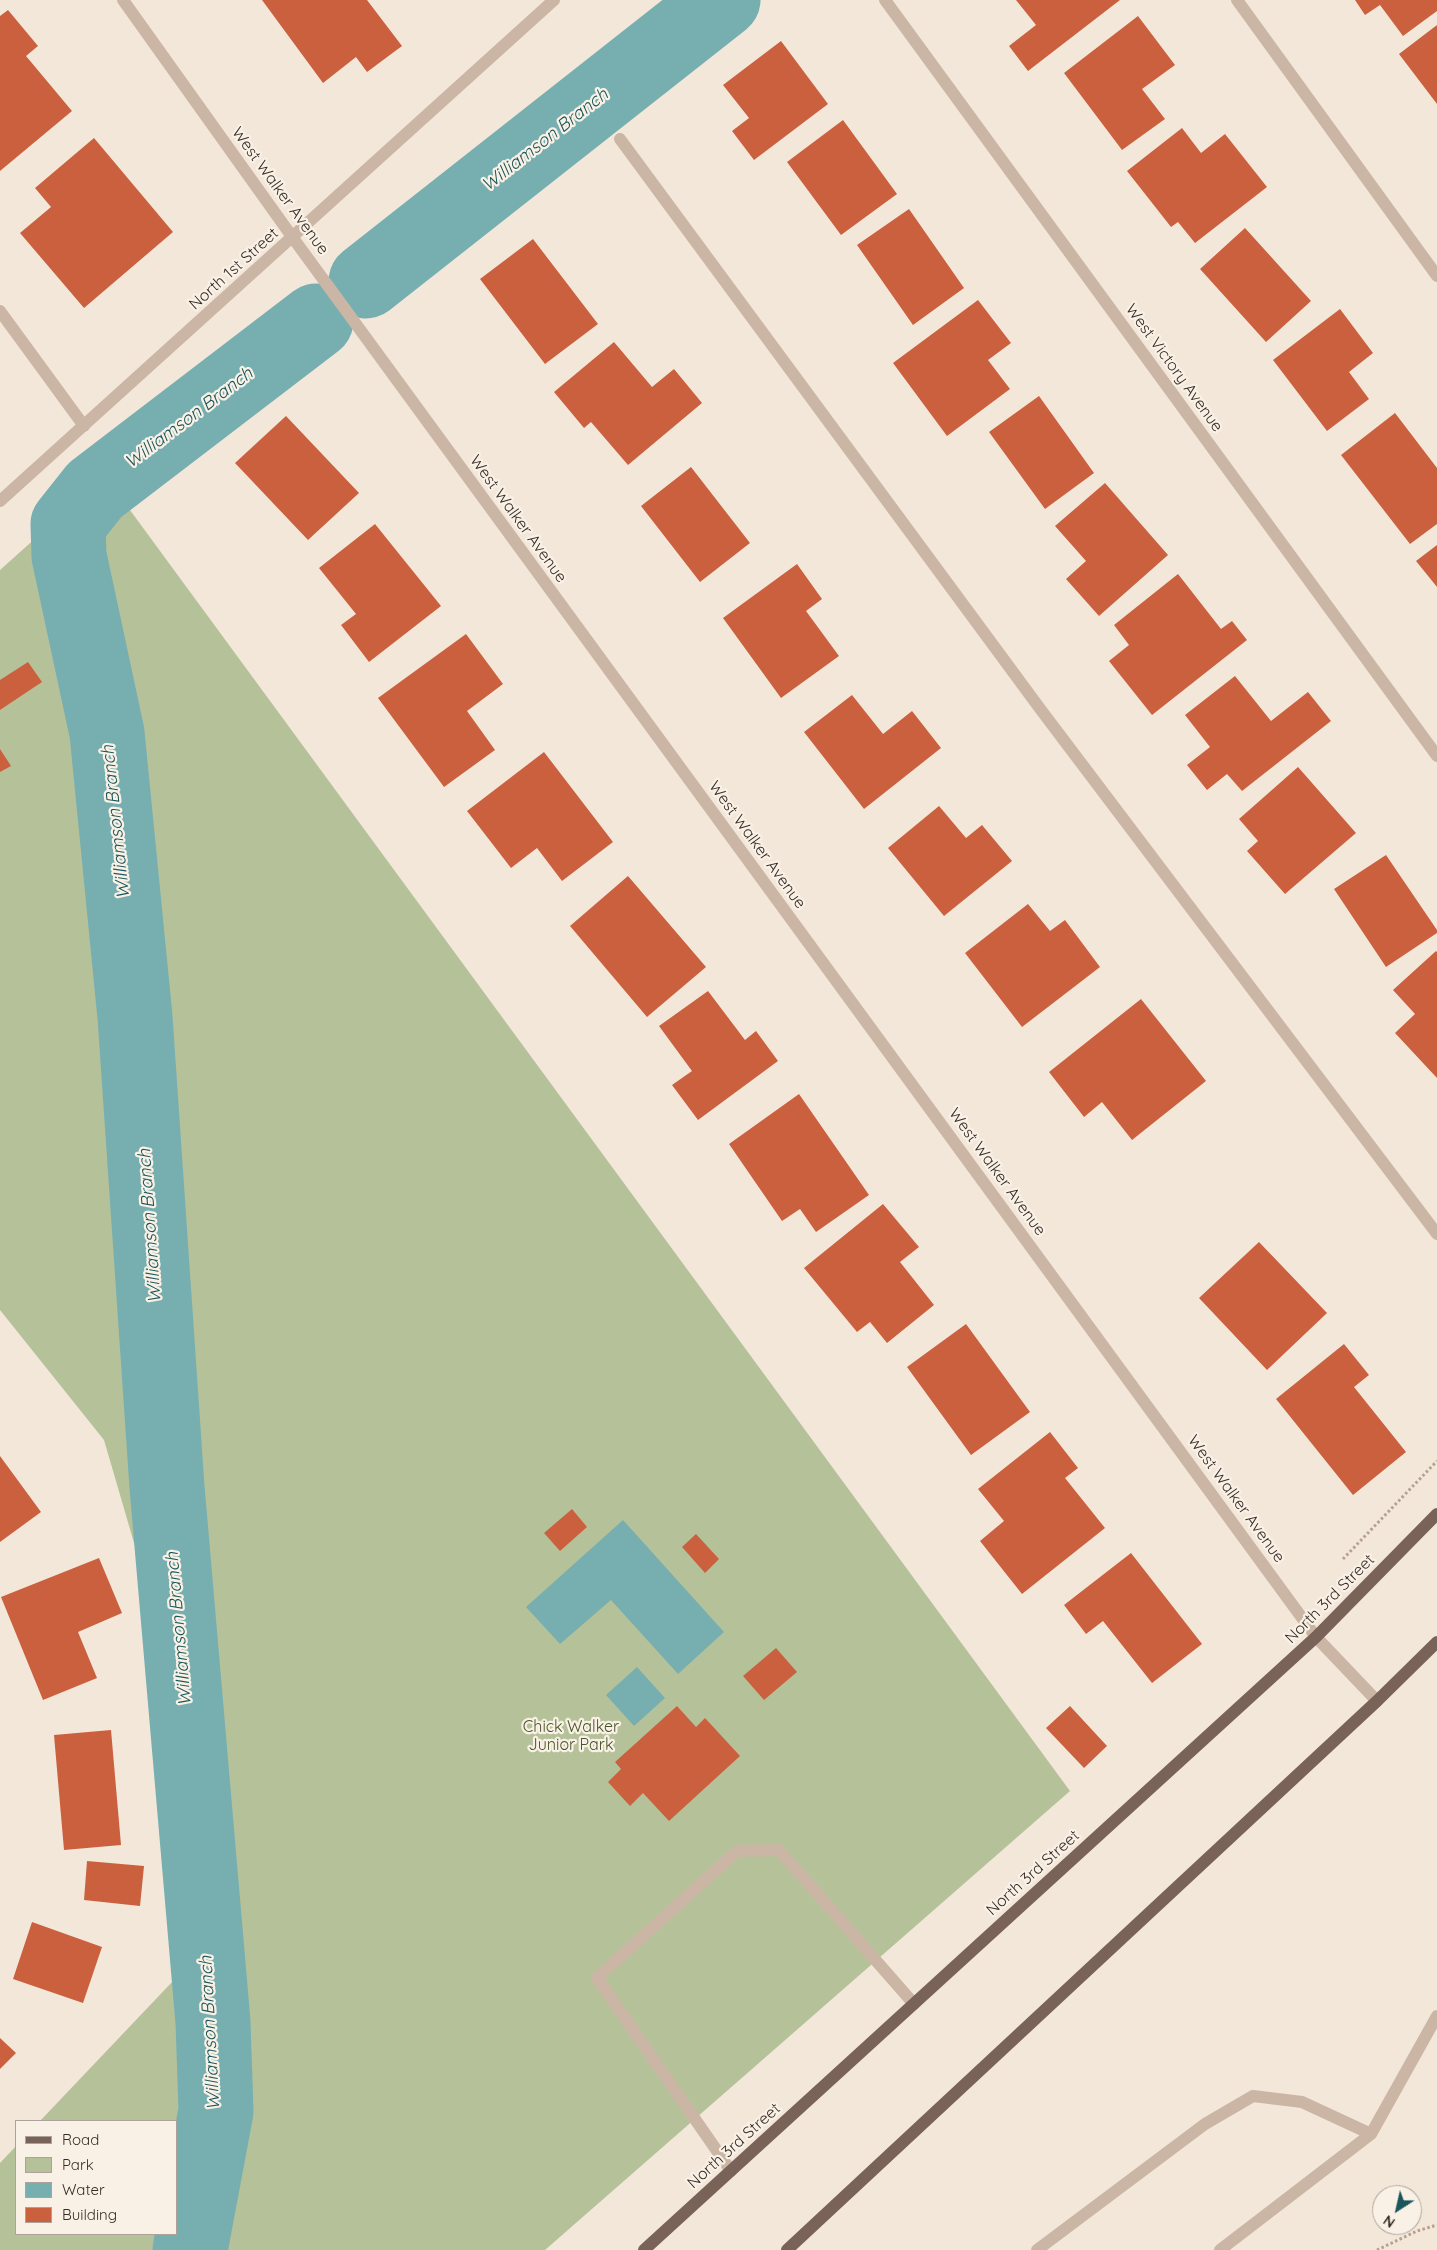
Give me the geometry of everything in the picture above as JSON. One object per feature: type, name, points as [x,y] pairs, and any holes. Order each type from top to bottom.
[{"type":"main road","name":"North 3rd Street","points":[[644,2250],[1316,1637],[1437,1514]]},
{"type":"main road","points":[[788,2250],[1377,1701],[1437,1642]]},
{"type":"street","name":"West Walker Avenue","points":[[123,0],[293,238],[1316,1637],[1377,1701]]},
{"type":"street","name":"North 1st Street","points":[[0,501],[554,0]]},
{"type":"street","name":"West Victory Avenue","points":[[885,0],[1437,756]]},
{"type":"street","points":[[1236,0],[1437,276]]},
{"type":"street","points":[[620,138],[1040,710],[1437,1234]]},
{"type":"street","points":[[0,311],[84,426]]},
{"type":"street","points":[[731,2171],[597,1978],[604,1971],[737,1851],[779,1850],[914,2004]]},
{"type":"street","points":[[1220,2250],[1370,2134],[1437,2016]]},
{"type":"street","points":[[1037,2250],[1205,2124],[1253,2096],[1302,2102],[1370,2134]]},
{"type":"path","points":[[1343,1560],[1437,1461]]},
{"type":"path","points":[[1376,2250],[1437,2224]]},
{"type":"green space","name":"Chick Walker Junior Park","points":[[105,476],[1070,1791],[545,2250],[0,2250],[0,2163],[15,2147],[15,2235],[178,2235],[178,2120],[41,2120],[173,1981],[202,1776],[104,1440],[0,1310],[0,570]]},
{"type":"water","points":[[623,1520],[724,1632],[678,1674],[611,1600],[560,1644],[526,1607]]},
{"type":"water","points":[[637,1667],[665,1698],[634,1726],[606,1695]]},
{"type":"building","points":[[262,0],[367,0],[402,46],[367,72],[356,57],[323,83]]},
{"type":"building","points":[[1016,0],[1120,0],[1028,71],[1009,46],[1036,25]]},
{"type":"building","points":[[1355,0],[1437,0],[1437,11],[1403,36],[1380,5],[1365,15]]},
{"type":"building","points":[[8,10],[38,46],[26,56],[72,111],[0,171],[0,16]]},
{"type":"building","points":[[1138,16],[1175,65],[1142,89],[1165,119],[1122,150],[1064,73]]},
{"type":"building","points":[[1437,25],[1437,104],[1399,54]]},
{"type":"building","points":[[781,41],[828,104],[754,160],[732,131],[749,118],[723,85]]},
{"type":"building","points":[[843,120],[897,194],[841,235],[787,162]]},
{"type":"building","points":[[1182,128],[1201,153],[1225,134],[1267,187],[1195,243],[1178,222],[1171,227],[1127,171]]},
{"type":"building","points":[[94,138],[173,232],[84,308],[20,233],[51,207],[35,188]]},
{"type":"building","points":[[909,209],[964,288],[913,325],[857,245]]},
{"type":"building","points":[[1245,228],[1311,301],[1266,342],[1200,269]]},
{"type":"building","points":[[533,239],[598,324],[545,364],[480,279]]},
{"type":"building","points":[[978,300],[1011,343],[988,360],[1010,389],[947,436],[893,363]]},
{"type":"building","points":[[1340,309],[1373,353],[1349,372],[1369,399],[1327,431],[1273,360]]},
{"type":"building","points":[[614,342],[652,387],[674,369],[702,403],[628,465],[591,422],[584,428],[554,392]]},
{"type":"building","points":[[1039,396],[1094,473],[1045,509],[989,432]]},
{"type":"building","points":[[1395,413],[1437,468],[1437,524],[1410,544],[1341,455]]},
{"type":"building","points":[[286,416],[359,493],[308,540],[235,463]]},
{"type":"building","points":[[691,467],[750,543],[700,582],[641,506]]},
{"type":"building","points":[[1105,483],[1168,555],[1099,616],[1066,579],[1086,561],[1055,526]]},
{"type":"building","points":[[375,524],[441,606],[369,662],[341,625],[356,614],[319,568]]},
{"type":"building","points":[[1437,545],[1437,587],[1416,561]]},
{"type":"building","points":[[797,564],[822,599],[806,611],[839,656],[781,698],[723,618]]},
{"type":"building","points":[[1178,574],[1221,629],[1232,621],[1247,640],[1152,715],[1109,661],[1129,645],[1114,625]]},
{"type":"building","points":[[466,634],[503,684],[467,711],[495,750],[444,787],[378,698]]},
{"type":"building","points":[[28,662],[42,682],[0,710],[0,680]]},
{"type":"building","points":[[1235,676],[1271,721],[1308,692],[1331,721],[1242,791],[1227,774],[1207,790],[1187,765],[1210,747],[1185,715]]},
{"type":"building","points":[[852,695],[883,734],[912,711],[941,748],[864,809],[804,732]]},
{"type":"building","points":[[0,749],[11,766],[0,772]]},
{"type":"building","points":[[544,752],[613,842],[562,881],[537,848],[511,868],[467,811]]},
{"type":"building","points":[[1298,767],[1356,833],[1285,894],[1247,851],[1258,841],[1239,819]]},
{"type":"building","points":[[939,806],[966,838],[982,825],[1012,861],[944,916],[888,848]]},
{"type":"building","points":[[1386,855],[1437,930],[1437,933],[1386,967],[1334,889]]},
{"type":"building","points":[[628,876],[706,967],[647,1017],[570,926]]},
{"type":"building","points":[[1028,904],[1050,931],[1065,920],[1100,967],[1022,1027],[965,953]]},
{"type":"building","points":[[1436,951],[1437,1078],[1395,1033],[1415,1014],[1393,990]]},
{"type":"building","points":[[708,991],[745,1040],[756,1031],[778,1061],[698,1120],[672,1085],[692,1071],[659,1026]]},
{"type":"building","points":[[1141,999],[1206,1081],[1132,1140],[1102,1102],[1084,1117],[1049,1072]]},
{"type":"building","points":[[799,1094],[869,1195],[816,1232],[800,1209],[782,1221],[729,1144]]},
{"type":"building","points":[[883,1204],[919,1247],[900,1262],[934,1305],[887,1343],[870,1322],[857,1332],[804,1268]]},
{"type":"building","points":[[1259,1242],[1327,1313],[1267,1370],[1199,1298]]},
{"type":"building","points":[[966,1324],[1030,1412],[971,1455],[907,1367]]},
{"type":"building","points":[[1344,1344],[1369,1375],[1354,1387],[1406,1452],[1353,1495],[1276,1399]]},
{"type":"building","points":[[1050,1432],[1078,1468],[1065,1478],[1105,1528],[1022,1594],[980,1541],[1004,1521],[978,1489]]},
{"type":"building","points":[[0,1456],[41,1512],[0,1542]]},
{"type":"building","points":[[572,1509],[587,1527],[560,1551],[544,1533]]},
{"type":"building","points":[[696,1534],[719,1559],[705,1573],[682,1547]]},
{"type":"building","points":[[1131,1553],[1202,1644],[1152,1683],[1103,1621],[1086,1634],[1064,1605]]},
{"type":"building","points":[[99,1558],[122,1613],[78,1632],[97,1678],[43,1700],[1,1597]]},
{"type":"building","points":[[776,1648],[797,1672],[764,1700],[743,1676]]},
{"type":"building","points":[[677,1706],[696,1727],[705,1718],[740,1756],[669,1821],[643,1793],[630,1806],[608,1782],[621,1769],[615,1762]]},
{"type":"building","points":[[1070,1706],[1107,1746],[1084,1768],[1046,1728]]},
{"type":"building","points":[[111,1730],[121,1845],[64,1850],[54,1735]]},
{"type":"building","points":[[87,1861],[144,1866],[140,1906],[84,1900]]},
{"type":"building","points":[[32,1922],[102,1947],[83,2003],[13,1979]]},
{"type":"building","points":[[0,2038],[16,2053],[0,2069]]},
{"type":"waterway","name":"Williamson Branch","points":[[366,281],[723,0]]},
{"type":"waterway","name":"Williamson Branch","points":[[190,2250],[216,2111],[213,2022],[167,1487],[135,1017],[107,733],[69,556],[68,524],[95,490],[316,321]]}]
